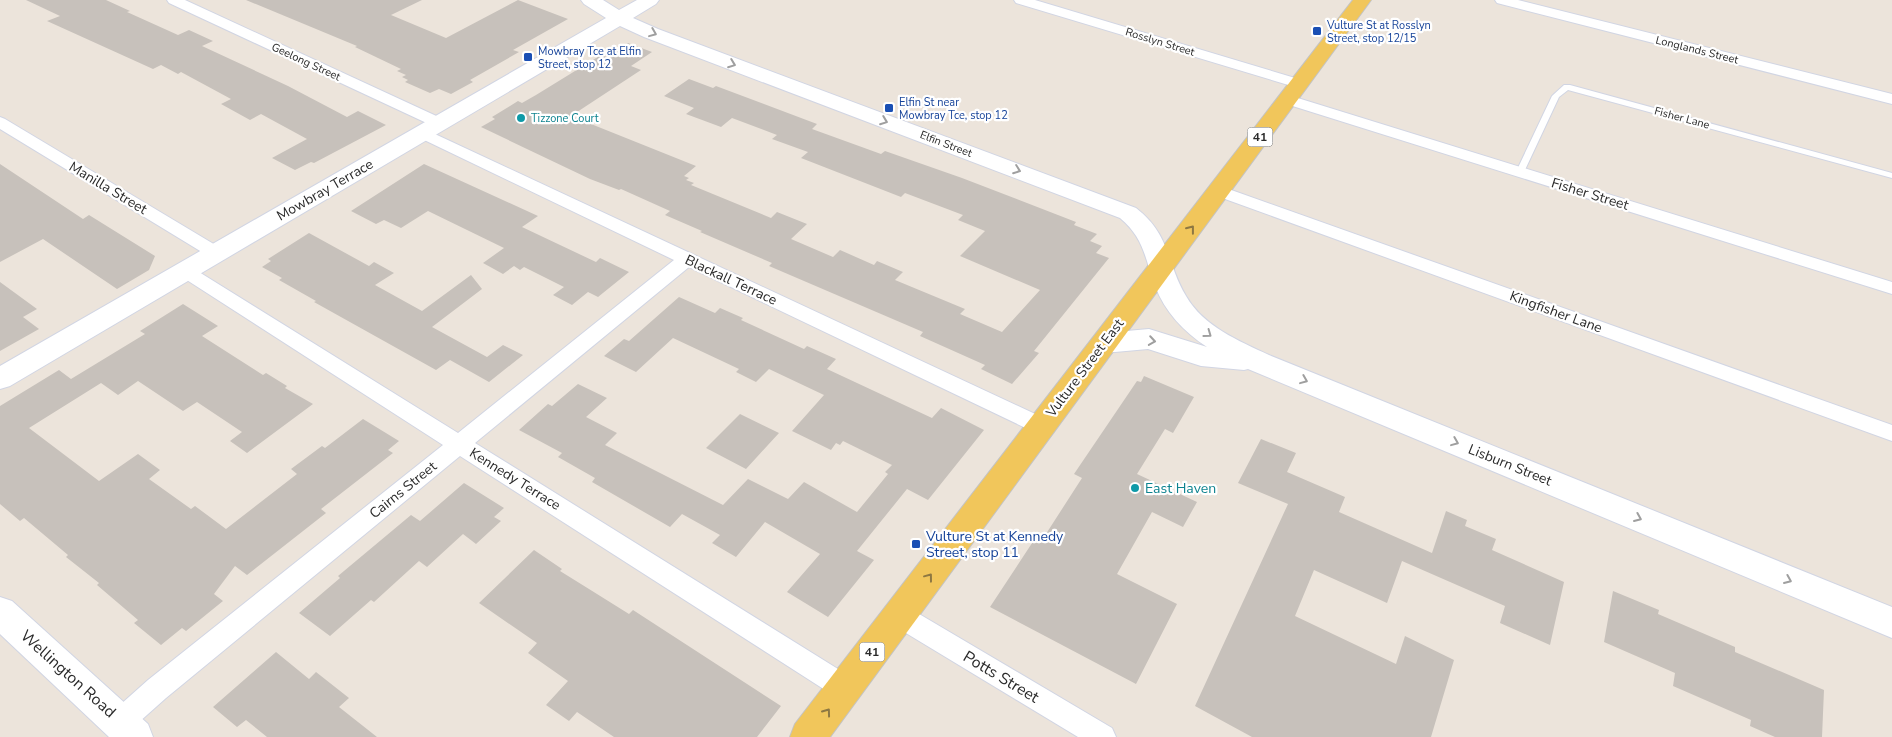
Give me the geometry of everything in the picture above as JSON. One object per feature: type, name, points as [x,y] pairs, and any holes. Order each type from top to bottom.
[{"type":"main road","name":"Elfin Street","points":[[590,0],[619,18],[651,33],[1124,210],[1141,221],[1146,228],[1161,267]]},
{"type":"main road","name":"Mowbray Terrace","points":[[0,379],[650,0]]},
{"type":"main road","name":"Vulture Street East","points":[[808,737],[1362,0]]},
{"type":"main road","name":"Lisburn Street","points":[[1161,267],[1174,298],[1196,325],[1227,346],[1259,362],[1892,623]]},
{"type":"main road","points":[[1104,343],[1152,340],[1201,356],[1259,362]]},
{"type":"main road","name":"Wellington Road","points":[[0,612],[128,729]]},
{"type":"street","name":"Geelong Street","points":[[174,0],[431,128]]},
{"type":"street","name":"Longlands Street","points":[[1502,0],[1892,99]]},
{"type":"street","name":"Rosslyn Street","points":[[1028,1],[1294,92]]},
{"type":"street","name":"Fisher Street","points":[[1294,92],[1520,172],[1892,288]]},
{"type":"street","name":"Manilla Street","points":[[0,122],[216,253]]},
{"type":"street","name":"Blackall Terrace","points":[[431,128],[687,259],[1041,426]]},
{"type":"street","name":"Kingfisher Lane","points":[[1220,191],[1892,433]]},
{"type":"street","name":"Cairns Street","points":[[128,729],[157,688],[687,259]]},
{"type":"street","name":"Kennedy Terrace","points":[[185,271],[845,688]]},
{"type":"street","name":"Potts Street","points":[[900,616],[1103,737]]},
{"type":"lane","name":"Fisher Lane","points":[[1520,172],[1556,96],[1568,87],[1892,176]]},
{"type":"building","points":[[26,0],[106,0],[130,11],[127,12],[178,35],[189,30],[213,41],[202,46],[288,86],[347,117],[358,111],[386,125],[314,163],[311,162],[295,170],[272,158],[307,139],[261,114],[250,120],[221,104],[231,99],[181,72],[178,74],[161,65],[153,69],[47,21],[60,16]]},
{"type":"building","points":[[246,0],[422,0],[391,15],[446,38],[518,0],[568,19],[513,50],[519,52],[470,80],[473,82],[451,94],[439,89],[430,93],[405,82],[408,80],[402,77],[406,75],[397,71],[401,69],[355,47],[357,46]]},
{"type":"building","points":[[628,43],[652,52],[631,66],[641,70],[571,116],[696,166],[684,176],[689,178],[686,180],[694,183],[691,185],[771,218],[777,212],[807,224],[791,239],[833,257],[840,250],[874,265],[877,261],[903,272],[895,280],[965,309],[960,314],[1002,332],[1040,290],[960,256],[985,231],[958,220],[963,215],[905,193],[901,197],[801,158],[808,152],[772,139],[777,135],[732,118],[721,127],[686,114],[694,108],[664,96],[689,79],[713,88],[716,86],[817,124],[812,129],[881,154],[885,151],[962,178],[1076,222],[1074,225],[1097,234],[1090,241],[1102,246],[1096,253],[1109,258],[1034,351],[1039,353],[1012,384],[981,369],[985,365],[920,336],[923,332],[769,266],[772,263],[665,215],[670,211],[621,189],[619,190],[590,179],[481,127],[495,119],[492,117],[518,101],[522,103],[601,55],[607,57]]},
{"type":"building","points":[[0,164],[83,219],[89,215],[155,256],[149,270],[117,289],[43,239],[0,262]]},
{"type":"building","points":[[424,164],[538,216],[522,227],[596,262],[600,258],[629,272],[598,297],[588,292],[572,305],[553,295],[564,287],[524,267],[520,270],[514,266],[503,274],[483,263],[504,248],[428,211],[401,228],[384,220],[376,224],[351,211]]},
{"type":"building","points":[[309,233],[369,266],[374,262],[394,273],[375,285],[422,311],[471,275],[482,289],[432,327],[487,357],[503,345],[523,355],[489,382],[450,360],[436,370],[314,302],[316,301],[279,280],[282,278],[262,267],[271,261],[268,259]]},
{"type":"building","points":[[0,282],[37,309],[23,317],[39,329],[0,351]]},
{"type":"building","points":[[679,297],[715,313],[720,308],[743,318],[741,320],[804,349],[807,346],[836,359],[827,369],[932,418],[941,408],[984,430],[928,500],[907,489],[857,551],[874,560],[828,617],[787,592],[820,554],[765,522],[736,557],[712,543],[720,535],[682,514],[670,527],[592,482],[595,478],[558,457],[562,453],[519,430],[548,404],[552,406],[578,384],[607,398],[586,417],[617,433],[605,445],[723,505],[748,479],[788,499],[804,482],[857,512],[888,474],[885,472],[892,465],[843,441],[840,445],[836,443],[831,450],[792,431],[824,395],[769,369],[756,382],[736,372],[739,369],[673,338],[636,372],[604,356],[624,339],[629,341]]},
{"type":"building","points":[[183,304],[218,326],[202,336],[263,375],[266,373],[287,386],[285,388],[313,404],[247,453],[230,441],[242,432],[197,402],[183,411],[138,381],[118,395],[101,383],[29,428],[99,481],[138,454],[160,470],[149,479],[191,509],[195,506],[226,529],[297,474],[291,469],[322,446],[325,448],[363,419],[399,441],[388,450],[393,453],[321,509],[326,513],[247,575],[235,566],[214,594],[223,601],[186,631],[182,628],[161,645],[134,623],[138,620],[97,585],[99,583],[66,557],[68,555],[24,518],[20,521],[0,504],[0,406],[59,370],[71,379],[145,334],[140,331]]},
{"type":"building","points":[[1144,376],[1194,397],[1173,433],[1165,429],[1137,474],[1197,502],[1183,527],[1152,512],[1117,574],[1177,604],[1136,684],[990,607],[1038,534],[1044,537],[1082,478],[1074,474],[1137,381],[1141,382]]},
{"type":"building","points":[[740,414],[779,433],[746,469],[706,448]]},
{"type":"building","points":[[1261,439],[1296,453],[1287,472],[1345,497],[1339,512],[1432,553],[1446,511],[1467,520],[1465,526],[1496,539],[1492,550],[1564,582],[1550,645],[1500,623],[1505,606],[1402,561],[1387,603],[1314,570],[1295,616],[1396,664],[1405,636],[1454,660],[1431,737],[1252,737],[1195,706],[1288,504],[1238,483]]},
{"type":"building","points":[[464,483],[504,508],[494,517],[501,521],[476,544],[463,534],[427,567],[419,561],[374,602],[371,600],[330,636],[299,613],[340,578],[338,576],[411,515],[420,521]]},
{"type":"building","points":[[534,550],[562,569],[560,571],[629,614],[633,610],[781,706],[757,737],[614,737],[577,712],[569,721],[546,705],[568,681],[528,653],[537,643],[479,603]]},
{"type":"building","points":[[1613,591],[1659,610],[1658,614],[1735,647],[1735,652],[1824,690],[1822,737],[1775,737],[1750,726],[1751,720],[1673,686],[1675,673],[1604,642]]},
{"type":"building","points":[[276,652],[309,679],[316,672],[349,698],[339,707],[377,737],[267,737],[246,720],[237,727],[213,707]]},
{"type":"place","name":"Vulture St at Rosslyn Street, stop 12/15","points":[[1317,31]]},
{"type":"place","name":"Mowbray Tce at Elfin Street, stop 12","points":[[528,57]]},
{"type":"place","name":"Elfin St near Mowbray Tce, stop 12","points":[[889,108]]},
{"type":"place","name":"Tizzone Court","points":[[521,118]]},
{"type":"place","name":"East Haven","points":[[1135,488]]},
{"type":"place","name":"Vulture St at Kennedy Street, stop 11","points":[[916,544]]}]
